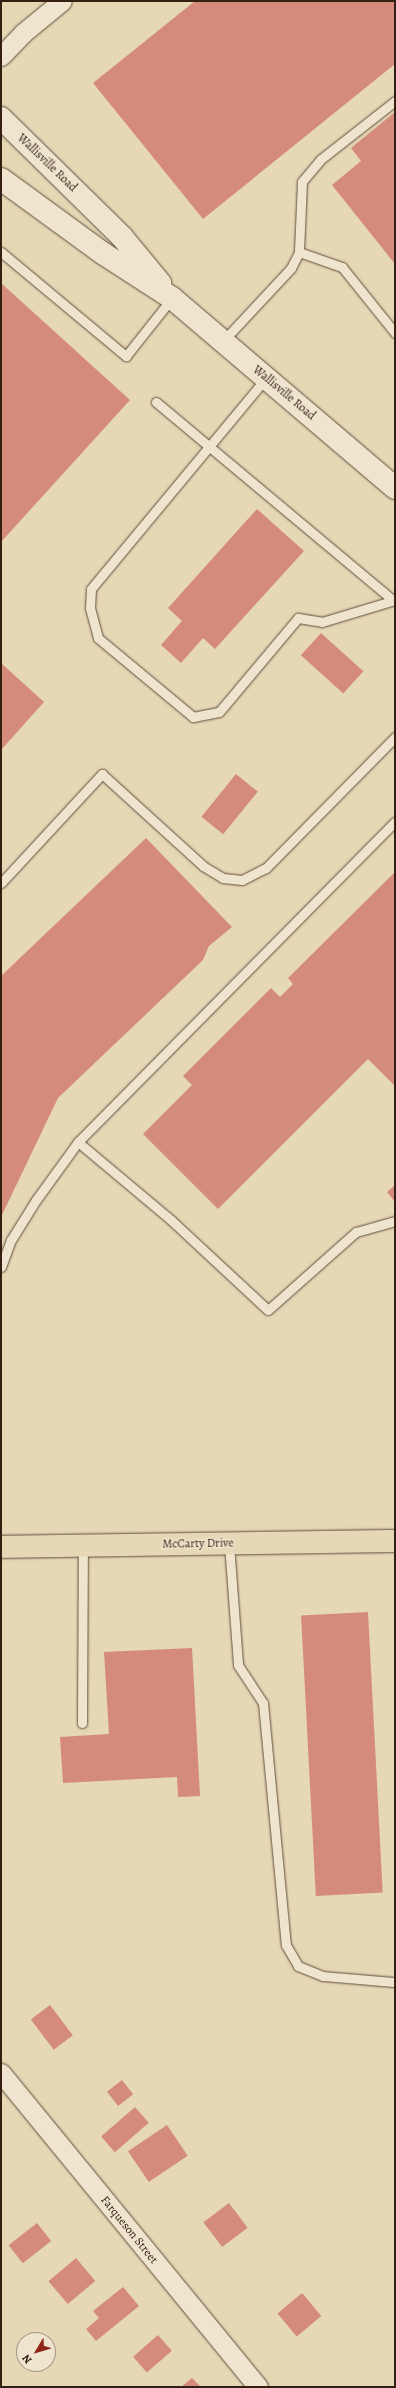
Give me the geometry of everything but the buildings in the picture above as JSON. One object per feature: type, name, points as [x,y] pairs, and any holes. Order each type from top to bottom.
[{"type":"main road","name":"Wallisville Road","points":[[1,118],[122,237],[172,298]]},
{"type":"main road","name":"Wallisville Road","points":[[1,179],[104,254],[172,298],[395,488]]},
{"type":"main road","name":"McCarty Drive","points":[[1,1548],[395,1541]]},
{"type":"street","points":[[1,56],[23,33],[62,1]]},
{"type":"street","name":"Farqueson Street","points":[[1,2073],[258,2387]]},
{"type":"lane","points":[[223,341],[291,268],[299,252],[302,182],[321,159],[395,101]]},
{"type":"lane","points":[[1,252],[126,356],[172,298]]},
{"type":"lane","points":[[299,252],[342,267],[395,333]]},
{"type":"lane","points":[[266,378],[91,590],[90,608],[98,638],[193,717],[219,712],[298,618],[322,622],[395,600]]},
{"type":"lane","points":[[156,402],[395,600]]},
{"type":"lane","points":[[1,884],[102,774],[203,866],[223,878],[242,880],[266,868],[395,737]]},
{"type":"lane","points":[[1,1267],[11,1240],[36,1200],[78,1142],[395,822]]},
{"type":"lane","points":[[78,1142],[171,1220],[268,1310],[356,1232],[395,1221]]},
{"type":"lane","points":[[230,1544],[238,1665],[263,1703],[286,1945],[298,1966],[323,1976],[395,1982]]},
{"type":"lane","points":[[82,1723],[83,1546]]}]
